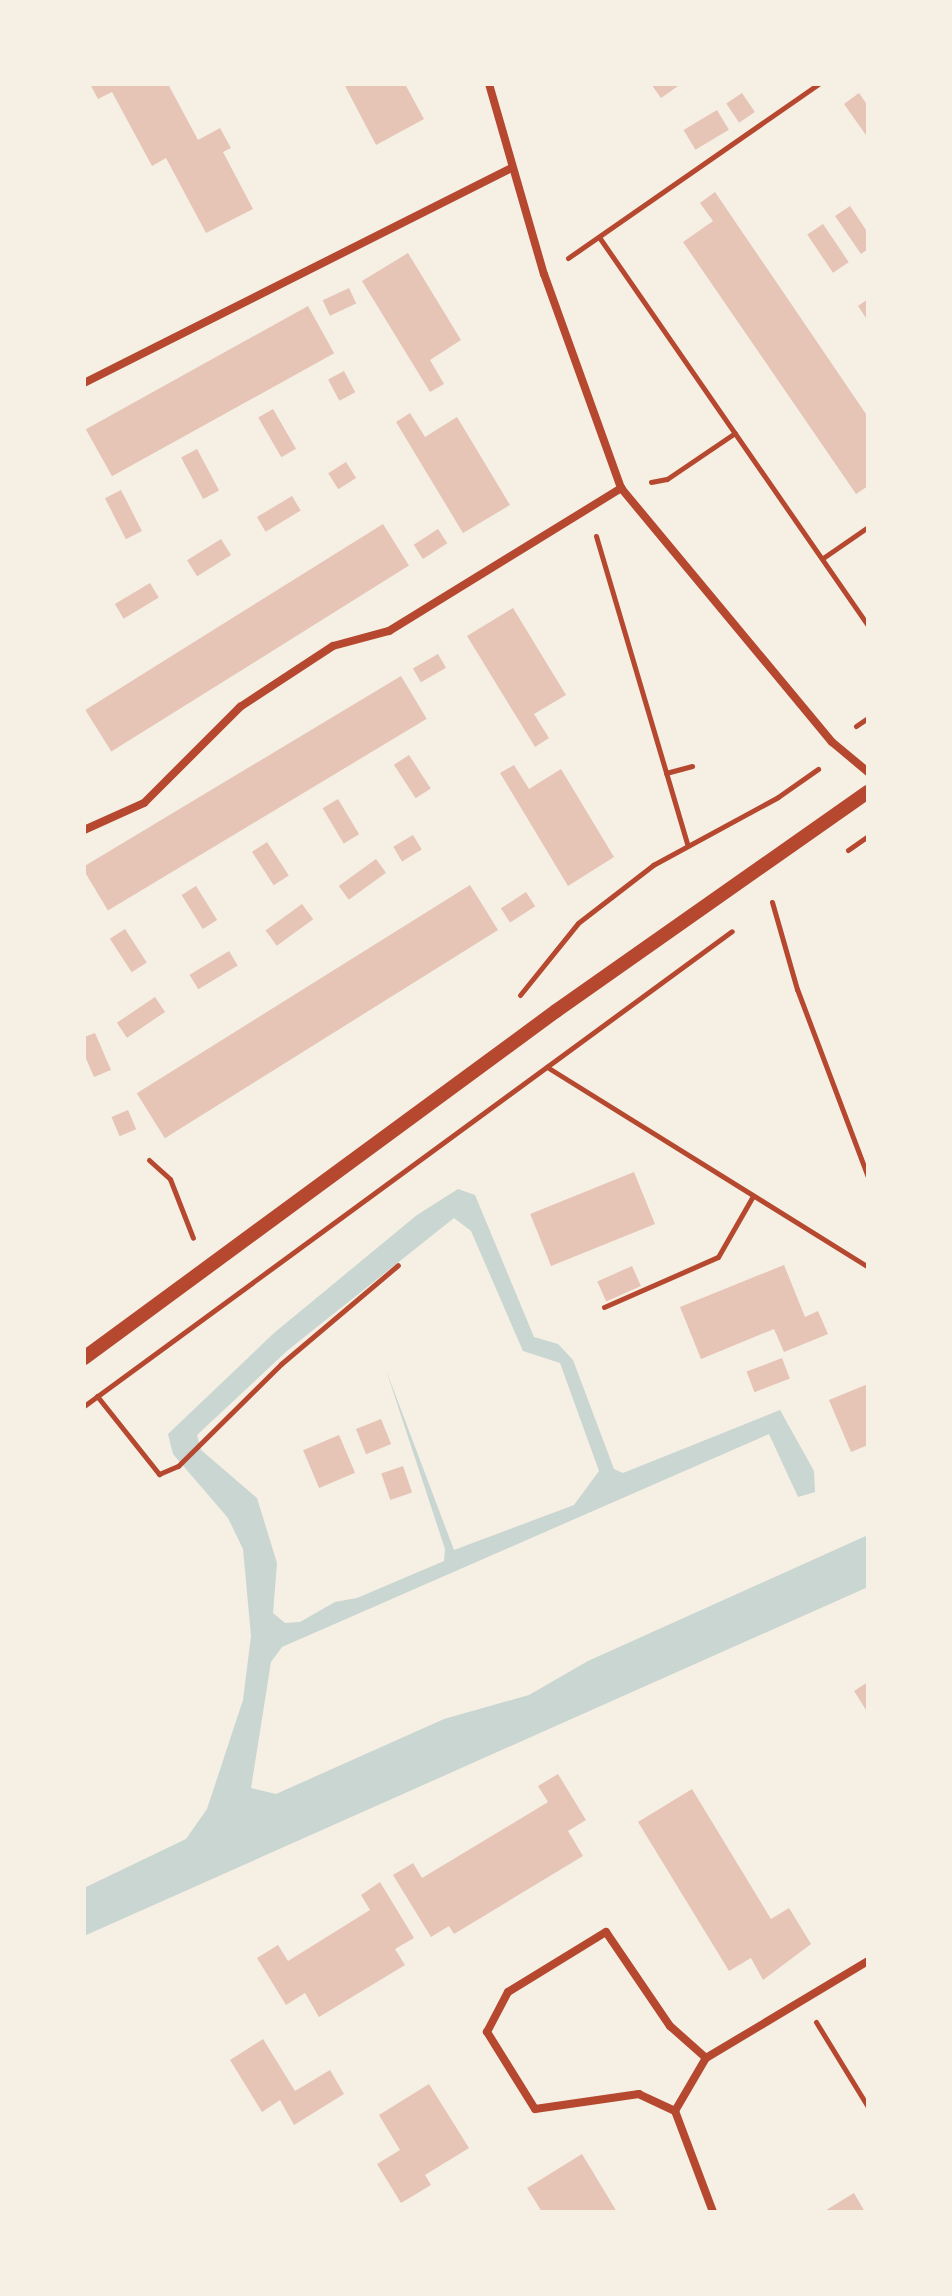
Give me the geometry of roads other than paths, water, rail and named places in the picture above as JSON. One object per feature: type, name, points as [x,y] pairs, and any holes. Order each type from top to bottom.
[{"type":"street","points":[[489,84],[544,274],[621,488],[843,751],[868,772]]},
{"type":"street","points":[[84,383],[512,168]]},
{"type":"street","points":[[84,830],[144,803],[240,707],[333,646],[389,631],[621,488]]},
{"type":"street","points":[[84,1358],[556,1011],[868,792]]},
{"type":"street","points":[[706,2058],[670,2026],[606,1932],[508,1992],[487,2032],[535,2109],[639,2094],[675,2111],[713,2212]]},
{"type":"street","points":[[675,2111],[706,2058],[868,1961]]}]
